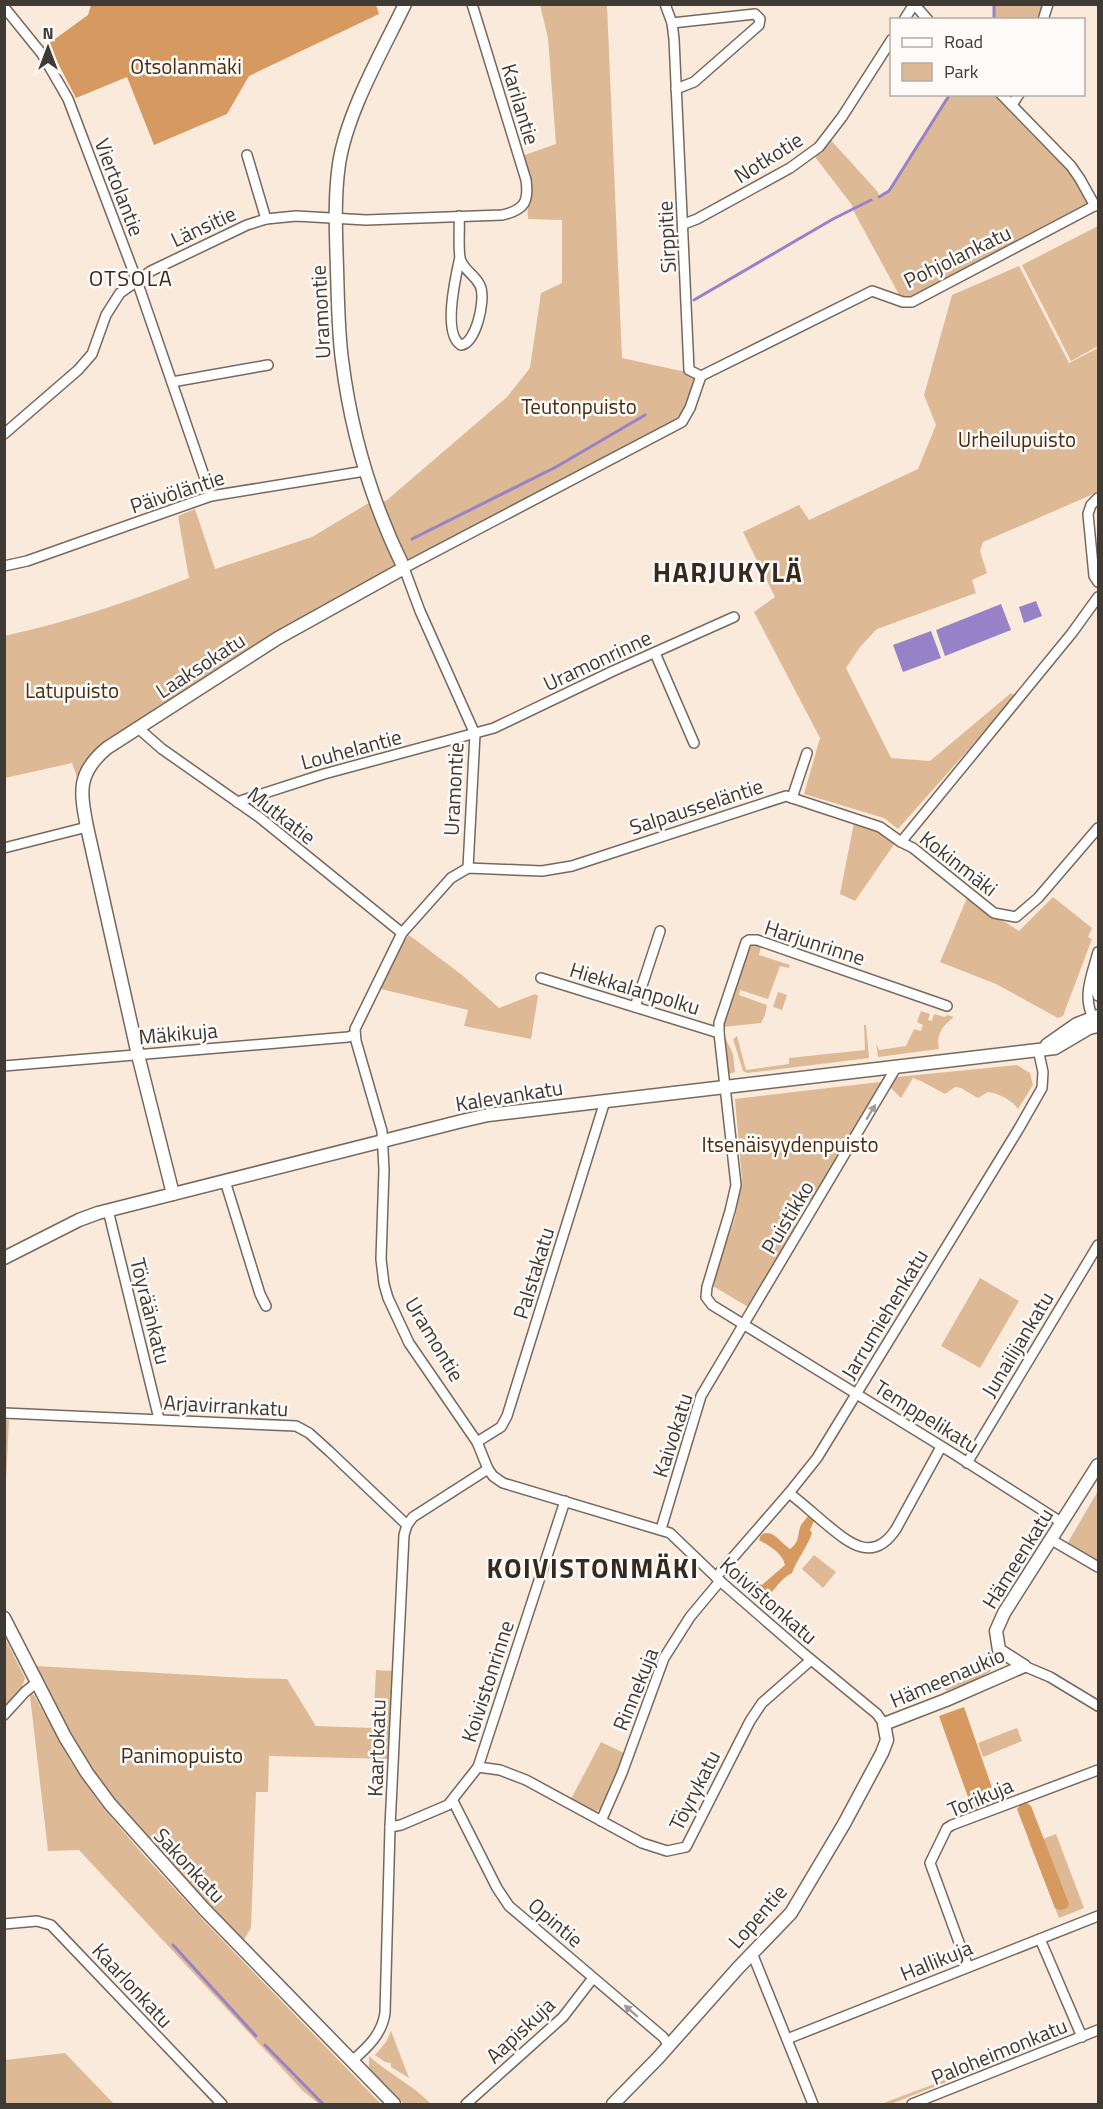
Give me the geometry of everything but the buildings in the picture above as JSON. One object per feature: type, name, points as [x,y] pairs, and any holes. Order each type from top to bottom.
[{"type":"street","name":"Uramontie","points":[[405,4],[364,92],[348,131],[339,164],[336,218],[341,357],[357,444],[365,471],[420,610],[475,734],[468,868]]},
{"type":"street","name":"Karilantie","points":[[472,4],[526,180],[526,200],[516,210]]},
{"type":"street","name":"Sirppitie","points":[[665,4],[672,23],[684,224],[689,370],[701,376]]},
{"type":"street","points":[[905,18],[914,4],[926,18]]},
{"type":"street","name":"Viertolantie","points":[[4,7],[42,54],[58,78],[68,99],[137,281],[211,496]]},
{"type":"street","points":[[672,23],[755,14],[760,19],[759,25],[694,82],[676,89]]},
{"type":"street","name":"Notkotie","points":[[684,224],[790,168],[812,153],[828,137],[842,117],[890,41]]},
{"type":"street","points":[[1003,96],[1071,166],[1097,205]]},
{"type":"street","points":[[1012,105],[1018,96]]},
{"type":"street","points":[[247,155],[266,219]]},
{"type":"street","name":"Pohjolankatu","points":[[701,376],[872,291],[903,302],[912,302],[1097,205]]},
{"type":"street","name":"Länsitie","points":[[4,434],[78,370],[92,354],[112,303],[120,294],[151,271],[247,225],[266,219],[296,216],[366,219],[502,214],[516,210]]},
{"type":"street","points":[[459,216],[462,265],[477,280],[482,296],[474,335],[468,343],[461,345],[454,339],[452,322],[453,291],[460,257]]},
{"type":"street","points":[[172,382],[268,365]]},
{"type":"street","name":"Laaksokatu","points":[[172,1194],[87,828],[82,792],[84,775],[88,767],[107,748],[278,638],[404,568],[682,422],[690,408],[701,376]]},
{"type":"street","name":"Päivöläntie","points":[[4,566],[27,561],[211,496],[365,471]]},
{"type":"street","points":[[1098,498],[1090,505],[1088,514],[1094,576],[1098,582]]},
{"type":"street","points":[[901,842],[1072,633],[1098,597]]},
{"type":"street","name":"Uramonrinne","points":[[475,734],[494,728],[734,617]]},
{"type":"street","points":[[656,653],[694,743]]},
{"type":"street","name":"Mutkatie","points":[[138,728],[162,749],[259,817],[402,933]]},
{"type":"street","name":"Louhelantie","points":[[237,802],[324,774],[475,734]]},
{"type":"street","points":[[792,798],[807,753]]},
{"type":"street","name":"Salpausseläntie","points":[[468,868],[542,871],[572,866],[786,796],[880,827],[901,842]]},
{"type":"street","points":[[4,848],[87,828]]},
{"type":"street","name":"Kokinmäki","points":[[901,842],[913,848],[994,913],[1016,917],[1038,898],[1098,828]]},
{"type":"street","points":[[354,1035],[358,1020],[402,933],[452,878],[468,868]]},
{"type":"street","points":[[635,1007],[660,931]]},
{"type":"street","name":"Harjunrinne","points":[[726,1087],[719,1023],[746,942],[752,939],[947,1006]]},
{"type":"street","points":[[1097,1021],[1088,999],[1089,983],[1098,952]]},
{"type":"street","points":[[1093,972],[1098,996]]},
{"type":"street","name":"Hiekkalanpolku","points":[[541,978],[719,1033]]},
{"type":"street","name":"Kalevankatu","points":[[6,1255],[79,1220],[108,1210],[488,1115],[1038,1049],[1077,1024],[1097,1021]]},
{"type":"street","name":"Uramontie","points":[[354,1035],[381,1131],[384,1170],[381,1259],[388,1298],[410,1343],[477,1442],[488,1469]]},
{"type":"street","name":"Mäkikuja","points":[[4,1066],[354,1035]]},
{"type":"street","name":"Jarrumiehenkatu","points":[[718,1579],[817,1458],[1040,1094],[1043,1072],[1038,1049]]},
{"type":"street","name":"Puistikko","points":[[743,1324],[897,1066]]},
{"type":"street","name":"Temppelikatu","points":[[726,1087],[736,1185],[706,1287],[706,1297],[712,1305],[1060,1522]]},
{"type":"street","name":"Palstakatu","points":[[477,1442],[501,1427],[507,1416],[605,1101]]},
{"type":"street","points":[[225,1181],[260,1294],[266,1306]]},
{"type":"street","name":"Töyräänkatu","points":[[108,1210],[159,1419]]},
{"type":"street","name":"Junailijankatu","points":[[967,1462],[1098,1245]]},
{"type":"street","name":"Kaivokatu","points":[[662,1529],[699,1402],[743,1324]]},
{"type":"street","name":"Arjavirrankatu","points":[[4,1413],[285,1424],[302,1428],[347,1467],[407,1525]]},
{"type":"street","points":[[789,1493],[851,1544],[870,1548],[878,1546],[896,1529],[941,1447]]},
{"type":"street","name":"Hämeenkatu","points":[[1024,1666],[999,1650],[996,1631],[1004,1613],[1098,1465]]},
{"type":"street","points":[[407,1525],[420,1512],[488,1469]]},
{"type":"street","name":"Koivistonkatu","points":[[488,1469],[503,1483],[662,1529],[677,1538],[718,1579],[877,1714],[884,1724]]},
{"type":"street","name":"Koivistonrinne","points":[[390,1827],[401,1825],[448,1805],[478,1767],[565,1501]]},
{"type":"street","name":"Kaartokatu","points":[[352,2061],[369,2045],[383,2024],[402,1545],[407,1525]]},
{"type":"street","points":[[1050,1539],[1098,1567]]},
{"type":"street","name":"Rinnekuja","points":[[601,1821],[622,1773],[664,1658],[718,1579]]},
{"type":"street","name":"Sakonkatu","points":[[4,1618],[36,1683],[87,1773],[110,1804],[204,1909],[394,2104]]},
{"type":"street","name":"Töyrykatu","points":[[478,1767],[500,1770],[526,1780],[642,1843],[660,1850],[686,1847],[741,1738],[762,1703],[811,1660]]},
{"type":"street","points":[[1024,1666],[1050,1677],[1098,1706]]},
{"type":"street","name":"Hämeenaukio","points":[[884,1724],[1024,1666]]},
{"type":"street","points":[[4,1715],[36,1683]]},
{"type":"street","name":"Lopentie","points":[[613,2104],[790,1913],[844,1824],[887,1740],[884,1724]]},
{"type":"street","name":"Torikuja","points":[[968,1967],[930,1863],[947,1828],[1098,1770]]},
{"type":"street","name":"Opintie","points":[[453,1801],[497,1888],[509,1906],[663,2037],[668,2044]]},
{"type":"street","name":"Hallikuja","points":[[787,2039],[1098,1916]]},
{"type":"street","name":"Kaarlonkatu","points":[[4,1924],[36,1921],[51,1925],[222,2104]]},
{"type":"street","points":[[1040,1939],[1082,2037]]},
{"type":"street","points":[[752,1953],[813,2104]]},
{"type":"street","name":"Aapiskuja","points":[[466,2104],[563,2017],[593,1978]]},
{"type":"street","name":"Paloheimonkatu","points":[[912,2104],[1098,2030]]},
{"type":"green space","name":"Otsolanmäki","points":[[91,5],[376,5],[379,14],[249,76],[227,114],[154,145],[127,77],[76,98],[48,44],[88,15]]},
{"type":"green space","points":[[540,5],[607,5],[622,358],[681,371],[689,370],[701,376],[682,422],[321,612],[107,748],[82,792],[72,763],[5,778],[4,636],[98,611],[189,578],[178,516],[195,509],[215,569],[312,537],[367,504],[378,504],[387,500],[507,397],[530,368],[541,293],[562,283],[562,220],[528,219],[519,157],[556,144],[548,38]]},
{"type":"green space","points":[[994,5],[1048,5],[1044,18],[994,18]]},
{"type":"green space","points":[[949,96],[1018,96],[1012,105],[1071,166],[1095,206],[903,302],[852,205],[812,153],[828,137],[878,192],[879,197],[889,191]]},
{"type":"green space","points":[[1098,226],[1098,346],[1071,361],[1022,265]]},
{"type":"green space","name":"Urheilupuisto","points":[[1019,266],[1069,363],[1098,348],[1098,492],[983,542],[980,551],[987,573],[972,580],[976,593],[877,629],[860,647],[846,668],[891,758],[930,761],[1011,693],[1016,696],[898,829],[884,818],[804,794],[820,738],[754,612],[775,597],[743,532],[799,505],[809,520],[918,469],[936,425],[924,395],[952,295]]},
{"type":"green space","points":[[854,823],[879,831],[895,843],[855,901],[840,894]]},
{"type":"green space","points":[[1053,897],[1092,928],[1088,937],[1092,939],[1063,1016],[1058,1018],[996,984],[940,962],[967,898],[1019,931]]},
{"type":"green space","points":[[409,935],[462,975],[499,1008],[535,994],[538,996],[531,1039],[464,1026],[468,1010],[381,989],[399,947]]},
{"type":"green space","points":[[753,945],[761,946],[759,955],[790,965],[789,968],[780,966],[768,999],[740,990],[739,995],[767,1005],[761,1023],[723,1027],[749,948]]},
{"type":"green space","points":[[778,992],[787,995],[782,1010],[773,1007]]},
{"type":"green space","points":[[921,1011],[930,1014],[928,1020],[932,1021],[934,1014],[954,1017],[941,1031],[938,1039],[939,1049],[878,1057],[876,1043],[879,1050],[906,1046],[914,1029],[921,1031],[923,1025],[917,1022]]},
{"type":"green space","points":[[864,1025],[866,1025],[869,1058],[747,1073],[743,1071],[733,1039],[737,1036],[746,1070],[789,1064],[789,1058],[865,1050]]},
{"type":"green space","points":[[726,1039],[733,1054],[735,1072],[730,1074],[727,1068],[724,1041]]},
{"type":"green space","points":[[1017,1065],[1030,1073],[1033,1085],[1018,1109],[1009,1100],[996,1094],[988,1092],[978,1098],[955,1087],[945,1094],[913,1078],[901,1098],[890,1087],[897,1077]]},
{"type":"green space","name":"Itsenäisyydenpuisto","points":[[888,1081],[814,1202],[805,1198],[790,1223],[798,1228],[750,1308],[711,1285],[735,1218],[742,1180],[735,1099]]},
{"type":"green space","points":[[980,1278],[1019,1301],[980,1368],[941,1346]]},
{"type":"green space","points":[[4,1419],[9,1420],[5,1503]]},
{"type":"green space","points":[[1098,1491],[1098,1563],[1067,1544]]},
{"type":"green space","points":[[808,1516],[814,1521],[810,1530],[812,1533],[792,1573],[760,1601],[749,1596],[748,1589],[755,1583],[762,1585],[785,1565],[778,1553],[759,1540],[761,1535],[769,1533],[790,1549],[795,1544],[801,1525]]},
{"type":"green space","points":[[814,1555],[836,1572],[823,1588],[802,1569]]},
{"type":"green space","points":[[4,1636],[25,1678],[21,1690],[4,1709]]},
{"type":"green space","points":[[981,1662],[991,1671],[979,1679],[946,1691],[940,1677]]},
{"type":"green space","name":"Panimopuisto","points":[[36,1666],[287,1679],[316,1726],[373,1728],[376,1670],[394,1671],[390,1759],[269,1756],[268,1792],[256,1792],[251,1928],[243,1941],[159,1853],[112,1798],[90,1767],[71,1734]]},
{"type":"green space","points":[[32,1694],[71,1762],[100,1804],[140,1851],[203,1920],[381,2104],[319,2104],[303,2091],[79,1850],[48,1851],[30,1696]]},
{"type":"green space","points":[[964,1707],[997,1802],[973,1811],[939,1716]]},
{"type":"green space","points":[[1017,1728],[1022,1741],[983,1757],[978,1743]]},
{"type":"green space","points":[[601,1742],[624,1753],[601,1808],[596,1812],[571,1799]]},
{"type":"green space","points":[[1027,1803],[1031,1806],[1069,1904],[1067,1908],[1060,1910],[1055,1908],[1017,1809],[1021,1804]]},
{"type":"green space","points":[[1056,1834],[1084,1908],[1059,1918],[1030,1844]]},
{"type":"green space","points":[[391,2031],[409,2078],[391,2067],[391,2063],[375,2055],[386,2042]]},
{"type":"green space","points":[[1025,2047],[1024,2052],[970,2073],[968,2071]]},
{"type":"green space","points":[[65,2053],[114,2104],[5,2104],[5,2060]]},
{"type":"green space","points":[[369,2056],[431,2104],[404,2104],[369,2068]]},
{"type":"green space","points":[[961,2074],[961,2076],[891,2104],[881,2104]]},
{"type":"shaded area","points":[[1036,601],[1042,616],[1024,623],[1019,607]]},
{"type":"shaded area","points":[[1001,604],[1011,630],[945,656],[936,630]]},
{"type":"shaded area","points":[[931,631],[941,658],[903,672],[893,645]]},
{"type":"waterway","points":[[994,4],[994,18]]},
{"type":"waterway","points":[[879,197],[889,191],[949,96]]},
{"type":"waterway","points":[[694,300],[833,219],[871,200]]},
{"type":"waterway","points":[[412,539],[556,467],[645,415]]},
{"type":"waterway","points":[[173,1945],[256,2036]]},
{"type":"waterway","points":[[265,2045],[323,2104]]},
{"type":"district","name":"OTSOLA","points":[[131,278]]},
{"type":"district","name":"HARJUKYLÄ","points":[[728,571]]},
{"type":"district","name":"KOIVISTONMÄKI","points":[[593,1567]]},
{"type":"park label","name":"Teutonpuisto","points":[[579,406]]},
{"type":"park label","name":"Latupuisto","points":[[72,690]]}]
